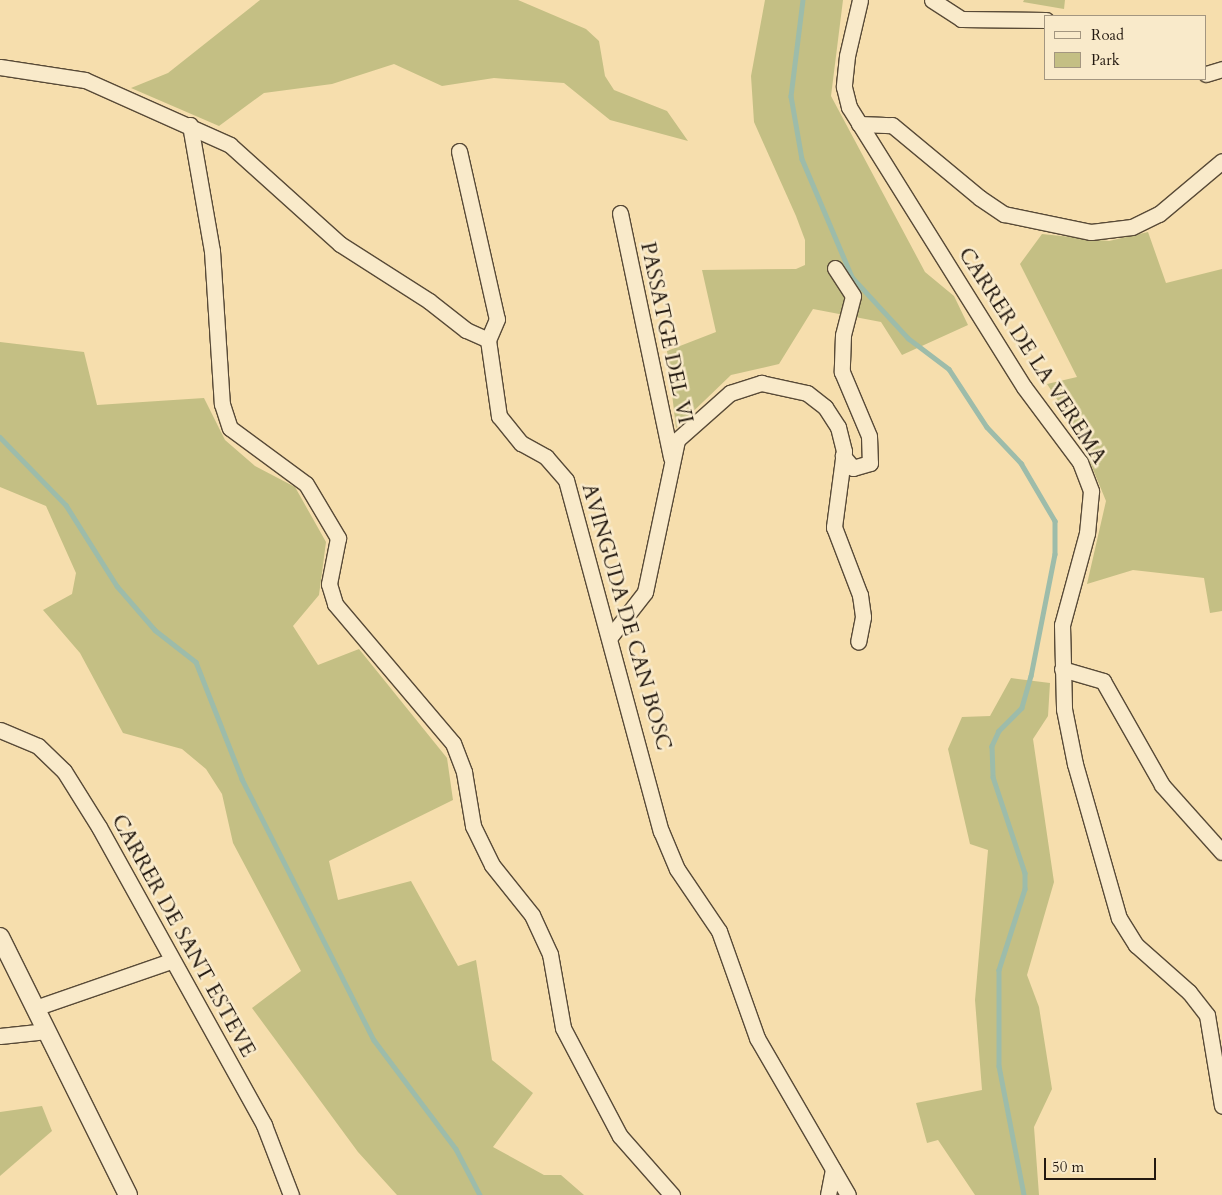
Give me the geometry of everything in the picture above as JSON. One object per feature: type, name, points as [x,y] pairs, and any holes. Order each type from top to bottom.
[{"type":"street","name":"CARRER DE LA VEREMA","points":[[860,0],[844,87],[860,124],[1024,387],[1080,462],[1091,491],[1087,533],[1062,625],[1062,669],[1074,764],[1119,918],[1136,945],[1204,1009],[1212,1035],[1222,1106]]},
{"type":"street","points":[[932,0],[961,19],[1044,20]]},
{"type":"street","points":[[0,67],[85,80],[190,125],[230,146],[260,169],[340,244],[429,301],[466,330],[488,340],[497,319],[459,150]]},
{"type":"street","points":[[1207,74],[1222,69]]},
{"type":"street","points":[[860,124],[892,125],[1004,214],[1091,232],[1132,227],[1159,214],[1222,161]]},
{"type":"street","points":[[190,125],[212,251],[222,404],[230,428],[306,484],[338,538],[328,584],[335,604],[453,743],[464,772],[473,826],[492,865],[532,915],[550,954],[563,1028],[620,1136],[672,1195]]},
{"type":"street","name":"PASSATGE DEL VI","points":[[620,212],[672,462]]},
{"type":"street","points":[[836,268],[853,296],[843,335],[842,372],[869,436],[870,463],[853,468],[843,456]]},
{"type":"street","name":"AVINGUDA DE CAN BOSC","points":[[488,340],[499,416],[522,443],[546,457],[566,480],[661,831],[678,869],[719,931],[757,1038],[848,1195]]},
{"type":"street","points":[[610,637],[645,592],[678,440],[724,399],[760,383],[807,393],[825,407],[838,427],[843,456],[834,527],[860,595],[863,617],[858,642]]},
{"type":"street","points":[[1062,669],[1103,681],[1162,785],[1222,852]]},
{"type":"street","name":"CARRER DE SANT ESTEVE","points":[[0,730],[38,746],[64,771],[264,1125],[291,1195]]},
{"type":"street","points":[[0,937],[128,1195]]},
{"type":"street","points":[[35,1008],[171,961]]},
{"type":"street","points":[[0,1036],[47,1031]]},
{"type":"street","points":[[828,1195],[833,1169]]},
{"type":"green space","points":[[260,0],[518,0],[586,29],[599,41],[605,76],[614,90],[667,111],[688,141],[610,120],[564,83],[494,78],[442,86],[394,64],[332,84],[264,93],[219,126],[131,88],[168,73]]},
{"type":"green space","points":[[765,0],[843,0],[831,96],[925,272],[954,296],[968,325],[902,355],[881,322],[813,309],[779,364],[731,375],[676,428],[667,351],[716,332],[702,270],[796,269],[805,265],[805,240],[754,122],[751,76]]},
{"type":"green space","points":[[1024,0],[1065,0],[1064,9],[1023,2]]},
{"type":"green space","points":[[1148,232],[1166,283],[1222,269],[1222,611],[1210,613],[1204,578],[1133,570],[1087,584],[1106,501],[1076,428],[1047,384],[1077,377],[1020,264],[1042,234],[1109,241]]},
{"type":"green space","points":[[0,342],[84,352],[97,405],[204,398],[225,440],[255,466],[295,487],[326,542],[319,595],[293,626],[318,665],[359,649],[447,758],[453,800],[329,861],[338,900],[411,881],[458,966],[476,960],[492,1060],[533,1093],[493,1147],[544,1175],[561,1175],[584,1195],[397,1195],[358,1152],[252,1008],[301,971],[233,843],[222,794],[206,769],[182,749],[123,733],[80,653],[43,610],[72,594],[76,573],[46,506],[0,487]]},
{"type":"green space","points":[[1011,678],[1050,683],[1048,716],[1033,739],[1054,882],[1027,975],[1039,1007],[1052,1089],[1034,1127],[1039,1195],[975,1195],[938,1140],[927,1143],[916,1103],[982,1090],[975,1000],[988,850],[970,844],[948,749],[962,717],[990,716]]},
{"type":"green space","points":[[42,1106],[52,1131],[0,1176],[0,1112]]},
{"type":"waterway","points":[[803,0],[791,96],[802,159],[852,277],[908,338],[949,369],[987,427],[1021,463],[1055,521],[1055,554],[1031,676],[1022,708],[999,731],[992,746],[993,777],[1025,873],[1025,889],[999,970],[999,1066],[1024,1195]]},
{"type":"waterway","points":[[0,437],[66,505],[117,586],[155,630],[196,662],[242,779],[374,1040],[456,1149],[480,1195]]}]
